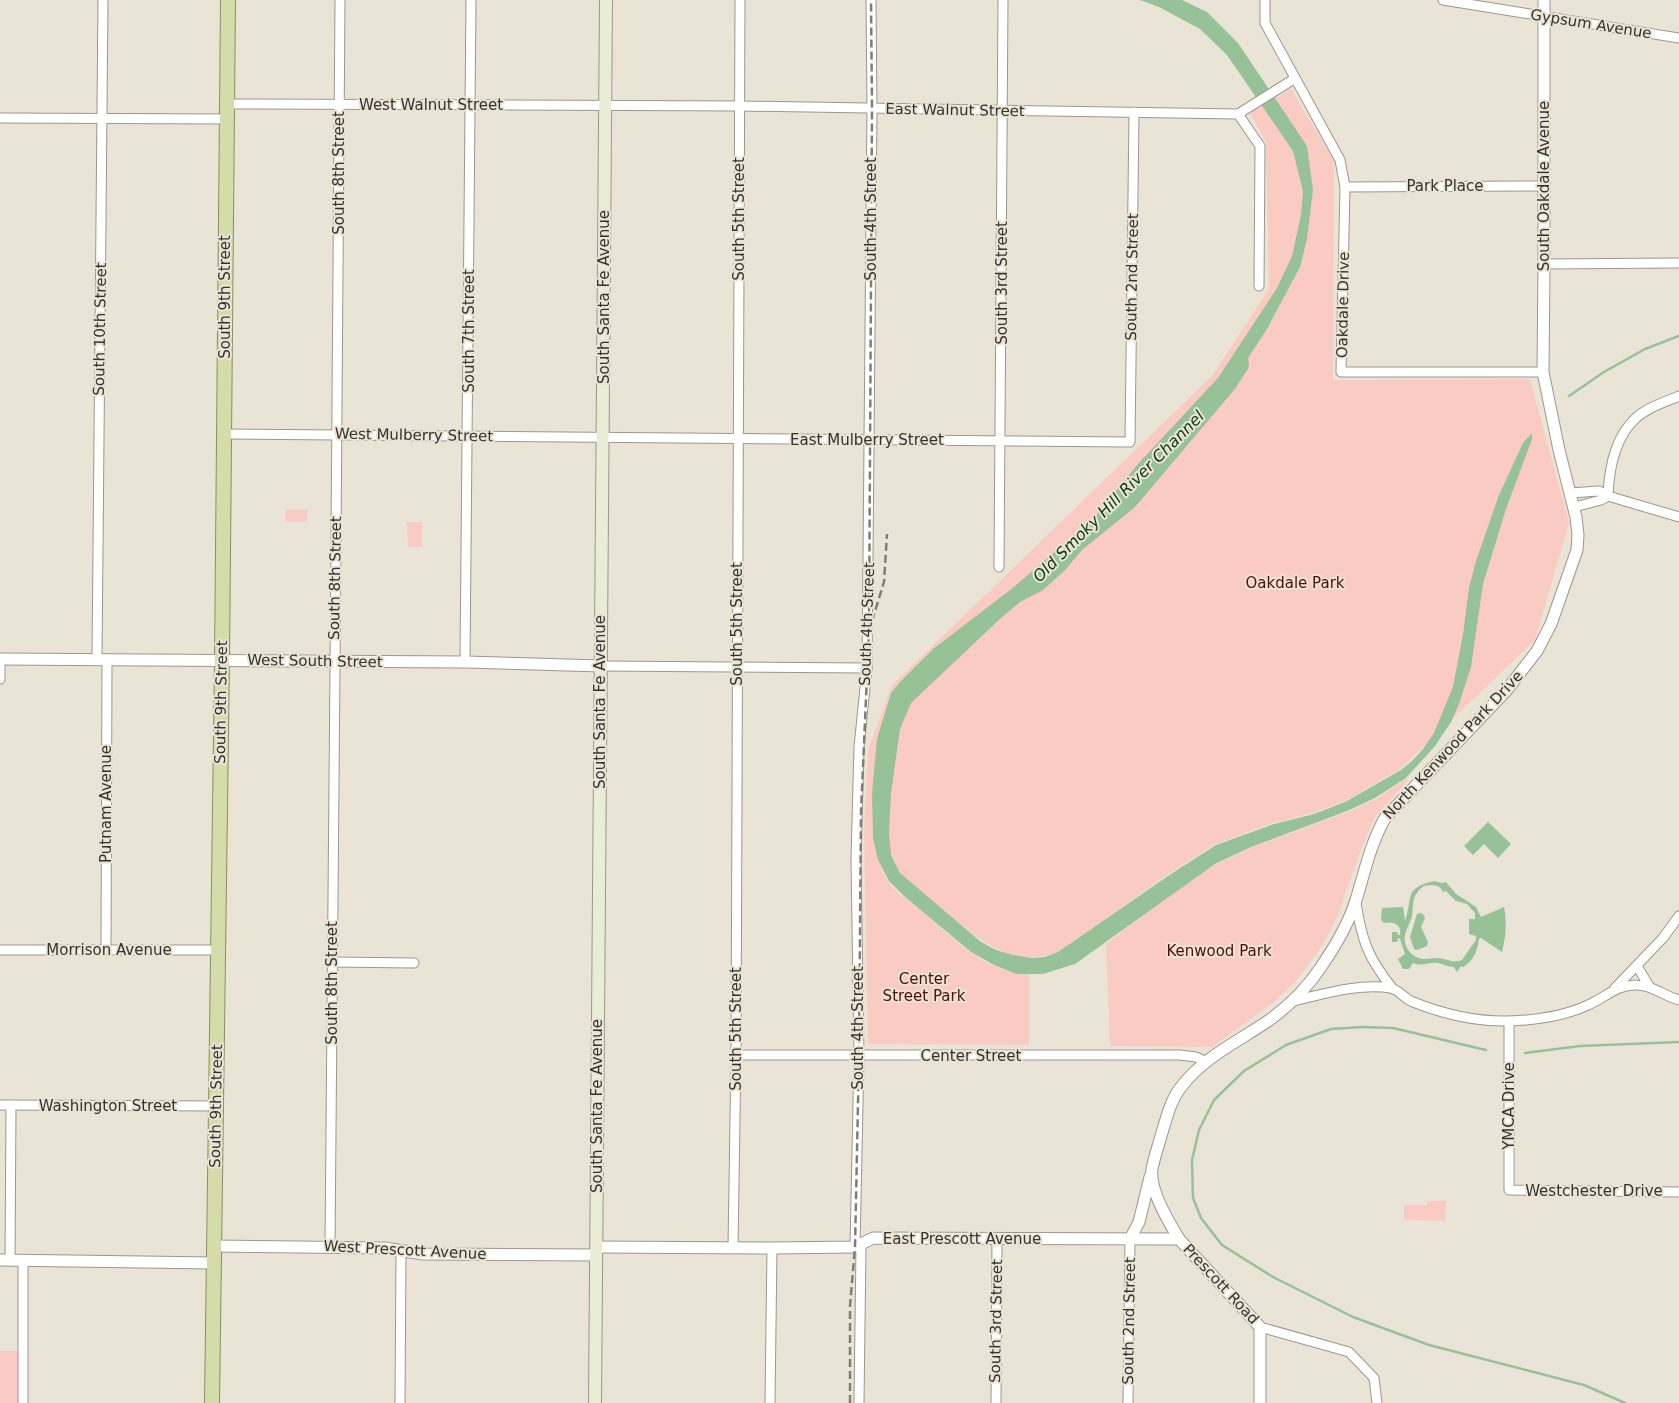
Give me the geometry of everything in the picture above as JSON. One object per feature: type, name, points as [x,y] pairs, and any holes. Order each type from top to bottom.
[{"type":"main road","name":"South 9th Street","points":[[212,1403],[222,660],[228,0]]},
{"type":"main road","name":"South Santa Fe Avenue","points":[[595,1403],[606,0]]},
{"type":"street","name":"South 10th Street","points":[[102,659],[103,0]]},
{"type":"street","name":"South 8th Street","points":[[330,1247],[340,0]]},
{"type":"street","name":"South 7th Street","points":[[466,662],[471,0]]},
{"type":"street","name":"South 5th Street","points":[[733,1248],[736,1055],[740,0]]},
{"type":"street","name":"South 4th Street","points":[[859,1403],[860,1056],[856,860],[859,747],[867,668],[872,108],[871,0]]},
{"type":"street","name":"South 3rd Street","points":[[1000,566],[1003,0]]},
{"type":"street","name":"Oakdale Drive","points":[[1265,0],[1265,23],[1340,160],[1345,187],[1341,372],[1543,372]]},
{"type":"street","name":"Gypsum Avenue","points":[[1443,0],[1679,38]]},
{"type":"street","name":"South Oakdale Avenue","points":[[1544,0],[1543,372],[1570,493]]},
{"type":"street","points":[[1259,286],[1260,146],[1238,114],[1294,79]]},
{"type":"street","name":"West Walnut Street","points":[[227,104],[606,106]]},
{"type":"street","name":"East Walnut Street","points":[[606,106],[740,106],[1238,114]]},
{"type":"street","name":"South 2nd Street","points":[[1130,442],[1134,112]]},
{"type":"street","points":[[0,118],[227,119]]},
{"type":"street","name":"Park Place","points":[[1345,187],[1544,186]]},
{"type":"street","points":[[1544,264],[1679,263]]},
{"type":"street","points":[[1608,496],[1611,466],[1618,445],[1627,428],[1637,416],[1679,396]]},
{"type":"street","name":"West Mulberry Street","points":[[224,434],[468,435],[603,438]]},
{"type":"street","name":"East Mulberry Street","points":[[603,438],[1130,442]]},
{"type":"street","points":[[1570,493],[1599,491],[1608,496],[1679,517]]},
{"type":"street","name":"North Kenwood Park Drive","points":[[1130,1239],[1139,1222],[1163,1131],[1175,1096],[1180,1088],[1205,1061],[1292,1002],[1322,966],[1356,902],[1367,857],[1376,833],[1385,818],[1506,691],[1537,651],[1551,624],[1577,550],[1578,535],[1570,493]]},
{"type":"street","points":[[1574,507],[1601,500],[1608,496]]},
{"type":"street","points":[[0,659],[0,678]]},
{"type":"street","name":"West South Street","points":[[0,659],[466,662],[601,666]]},
{"type":"street","name":"Putnam Avenue","points":[[102,659],[106,950]]},
{"type":"street","points":[[601,666],[867,668]]},
{"type":"street","points":[[1356,902],[1359,927],[1365,946],[1392,988],[1410,1001],[1438,1011],[1470,1018],[1509,1021],[1559,1014],[1590,1005],[1611,991],[1637,966],[1663,938],[1679,916]]},
{"type":"street","name":"Morrison Avenue","points":[[0,950],[218,950]]},
{"type":"street","points":[[332,962],[414,963]]},
{"type":"street","points":[[1637,966],[1649,986]]},
{"type":"street","points":[[1611,991],[1624,986],[1649,986],[1667,997],[1679,1000]]},
{"type":"street","points":[[1292,1002],[1343,990],[1392,988]]},
{"type":"street","name":"YMCA Drive","points":[[1509,1021],[1509,1190]]},
{"type":"street","name":"Center Street","points":[[736,1055],[1180,1055],[1196,1057],[1205,1061]]},
{"type":"street","name":"Washington Street","points":[[0,1105],[216,1106]]},
{"type":"street","points":[[11,1105],[5,1260],[214,1263]]},
{"type":"street","name":"Prescott Road","points":[[1152,1171],[1155,1191],[1179,1239],[1260,1327],[1349,1352],[1374,1378],[1377,1403]]},
{"type":"street","name":"Westchester Drive","points":[[1509,1190],[1679,1192]]},
{"type":"street","name":"East Prescott Avenue","points":[[596,1251],[858,1246],[873,1238],[1179,1239]]},
{"type":"street","name":"South 3rd Street","points":[[996,1403],[997,1239]]},
{"type":"street","name":"South 2nd Street","points":[[1128,1403],[1130,1239]]},
{"type":"street","name":"West Prescott Avenue","points":[[214,1246],[385,1248],[423,1254],[596,1251]]},
{"type":"street","points":[[770,1403],[772,1248]]},
{"type":"street","points":[[400,1403],[401,1251]]},
{"type":"street","points":[[23,1260],[23,1403]]},
{"type":"street","points":[[1260,1327],[1260,1403]]},
{"type":"green space","name":"Oakdale Park","points":[[1291,89],[1334,161],[1333,380],[1530,379],[1569,523],[1535,640],[1400,769],[1345,801],[1313,813],[1273,823],[1215,844],[1170,873],[1058,952],[1040,956],[1023,956],[1007,953],[978,938],[908,882],[899,871],[888,851],[873,838],[882,870],[888,881],[900,895],[972,954],[999,968],[1029,974],[1029,1045],[868,1044],[864,830],[868,750],[892,685],[1212,376],[1269,289],[1266,142],[1250,113]]},
{"type":"green space","points":[[286,509],[308,510],[307,522],[285,522]]},
{"type":"green space","points":[[407,522],[422,522],[422,547],[408,547]]},
{"type":"green space","name":"Kenwood Park","points":[[1406,779],[1408,780],[1375,817],[1362,847],[1338,915],[1322,946],[1297,980],[1274,1002],[1212,1047],[1110,1046],[1106,944],[1181,887],[1215,865],[1251,848],[1348,812],[1374,800]]},
{"type":"green space","points":[[1427,1201],[1446,1201],[1445,1221],[1404,1220],[1404,1205],[1427,1205]]},
{"type":"green space","points":[[0,1351],[18,1351],[18,1403],[0,1403]]},
{"type":"water","points":[[1140,0],[1182,0],[1207,12],[1238,43],[1307,146],[1313,190],[1307,239],[1300,267],[1267,329],[1248,358],[1248,369],[1234,390],[1135,507],[1082,550],[1065,570],[1043,590],[1020,602],[1002,617],[911,703],[900,729],[891,793],[889,833],[891,855],[900,873],[981,942],[996,950],[1013,955],[1032,958],[1045,957],[1058,952],[1216,845],[1274,824],[1314,814],[1345,802],[1401,770],[1423,749],[1434,733],[1453,687],[1469,588],[1476,561],[1499,495],[1523,443],[1532,433],[1532,439],[1506,509],[1483,584],[1471,667],[1459,704],[1451,722],[1435,746],[1406,778],[1373,799],[1347,811],[1251,847],[1215,864],[1075,964],[1043,974],[1016,974],[994,965],[971,952],[905,897],[889,881],[878,860],[873,838],[872,793],[877,739],[891,693],[933,649],[1014,587],[1095,517],[1138,464],[1218,378],[1277,288],[1292,256],[1301,215],[1303,191],[1293,151],[1227,55],[1200,29],[1159,7]]},
{"type":"water","points":[[1488,822],[1511,844],[1498,858],[1484,844],[1473,855],[1464,846]]},
{"type":"water","points":[[1434,881],[1446,882],[1456,894],[1476,907],[1481,917],[1504,907],[1506,929],[1502,952],[1481,938],[1472,959],[1467,965],[1461,966],[1457,972],[1454,967],[1438,963],[1419,965],[1413,963],[1409,969],[1403,969],[1398,959],[1405,954],[1400,939],[1398,938],[1397,942],[1392,942],[1392,932],[1397,932],[1400,935],[1400,928],[1396,924],[1391,922],[1384,923],[1381,920],[1382,908],[1403,907],[1405,921],[1413,891],[1424,884]],"holes":[[[1424,886],[1438,886],[1456,901],[1467,904],[1475,913],[1475,919],[1469,919],[1469,934],[1476,936],[1476,940],[1462,960],[1424,959],[1416,957],[1407,948],[1405,935],[1412,917],[1414,900],[1417,893]]]},
{"type":"water","points":[[1420,913],[1425,918],[1421,927],[1428,942],[1427,946],[1417,950],[1414,949],[1410,937],[1417,914]]},
{"type":"waterway","name":"Old Smoky Hill River Channel","points":[[1569,396],[1604,372],[1645,349],[1679,336]]},
{"type":"waterway","name":"Old Smoky Hill River Channel","points":[[1486,1050],[1393,1028],[1362,1027],[1331,1029],[1286,1045],[1244,1071],[1214,1100],[1199,1130],[1192,1160],[1193,1198],[1201,1218],[1222,1245],[1273,1277],[1353,1317],[1429,1345],[1584,1385],[1625,1403]]},
{"type":"waterway","name":"Old Smoky Hill River Channel","points":[[1525,1053],[1580,1046],[1679,1042]]},
{"type":"railway","points":[[850,1403],[850,1306],[855,1247],[859,1056],[861,812],[869,630],[871,0]]},
{"type":"railway","points":[[872,621],[884,582],[887,534]]},
{"type":"park label","name":"Center Street Park","points":[[924,988]]}]
